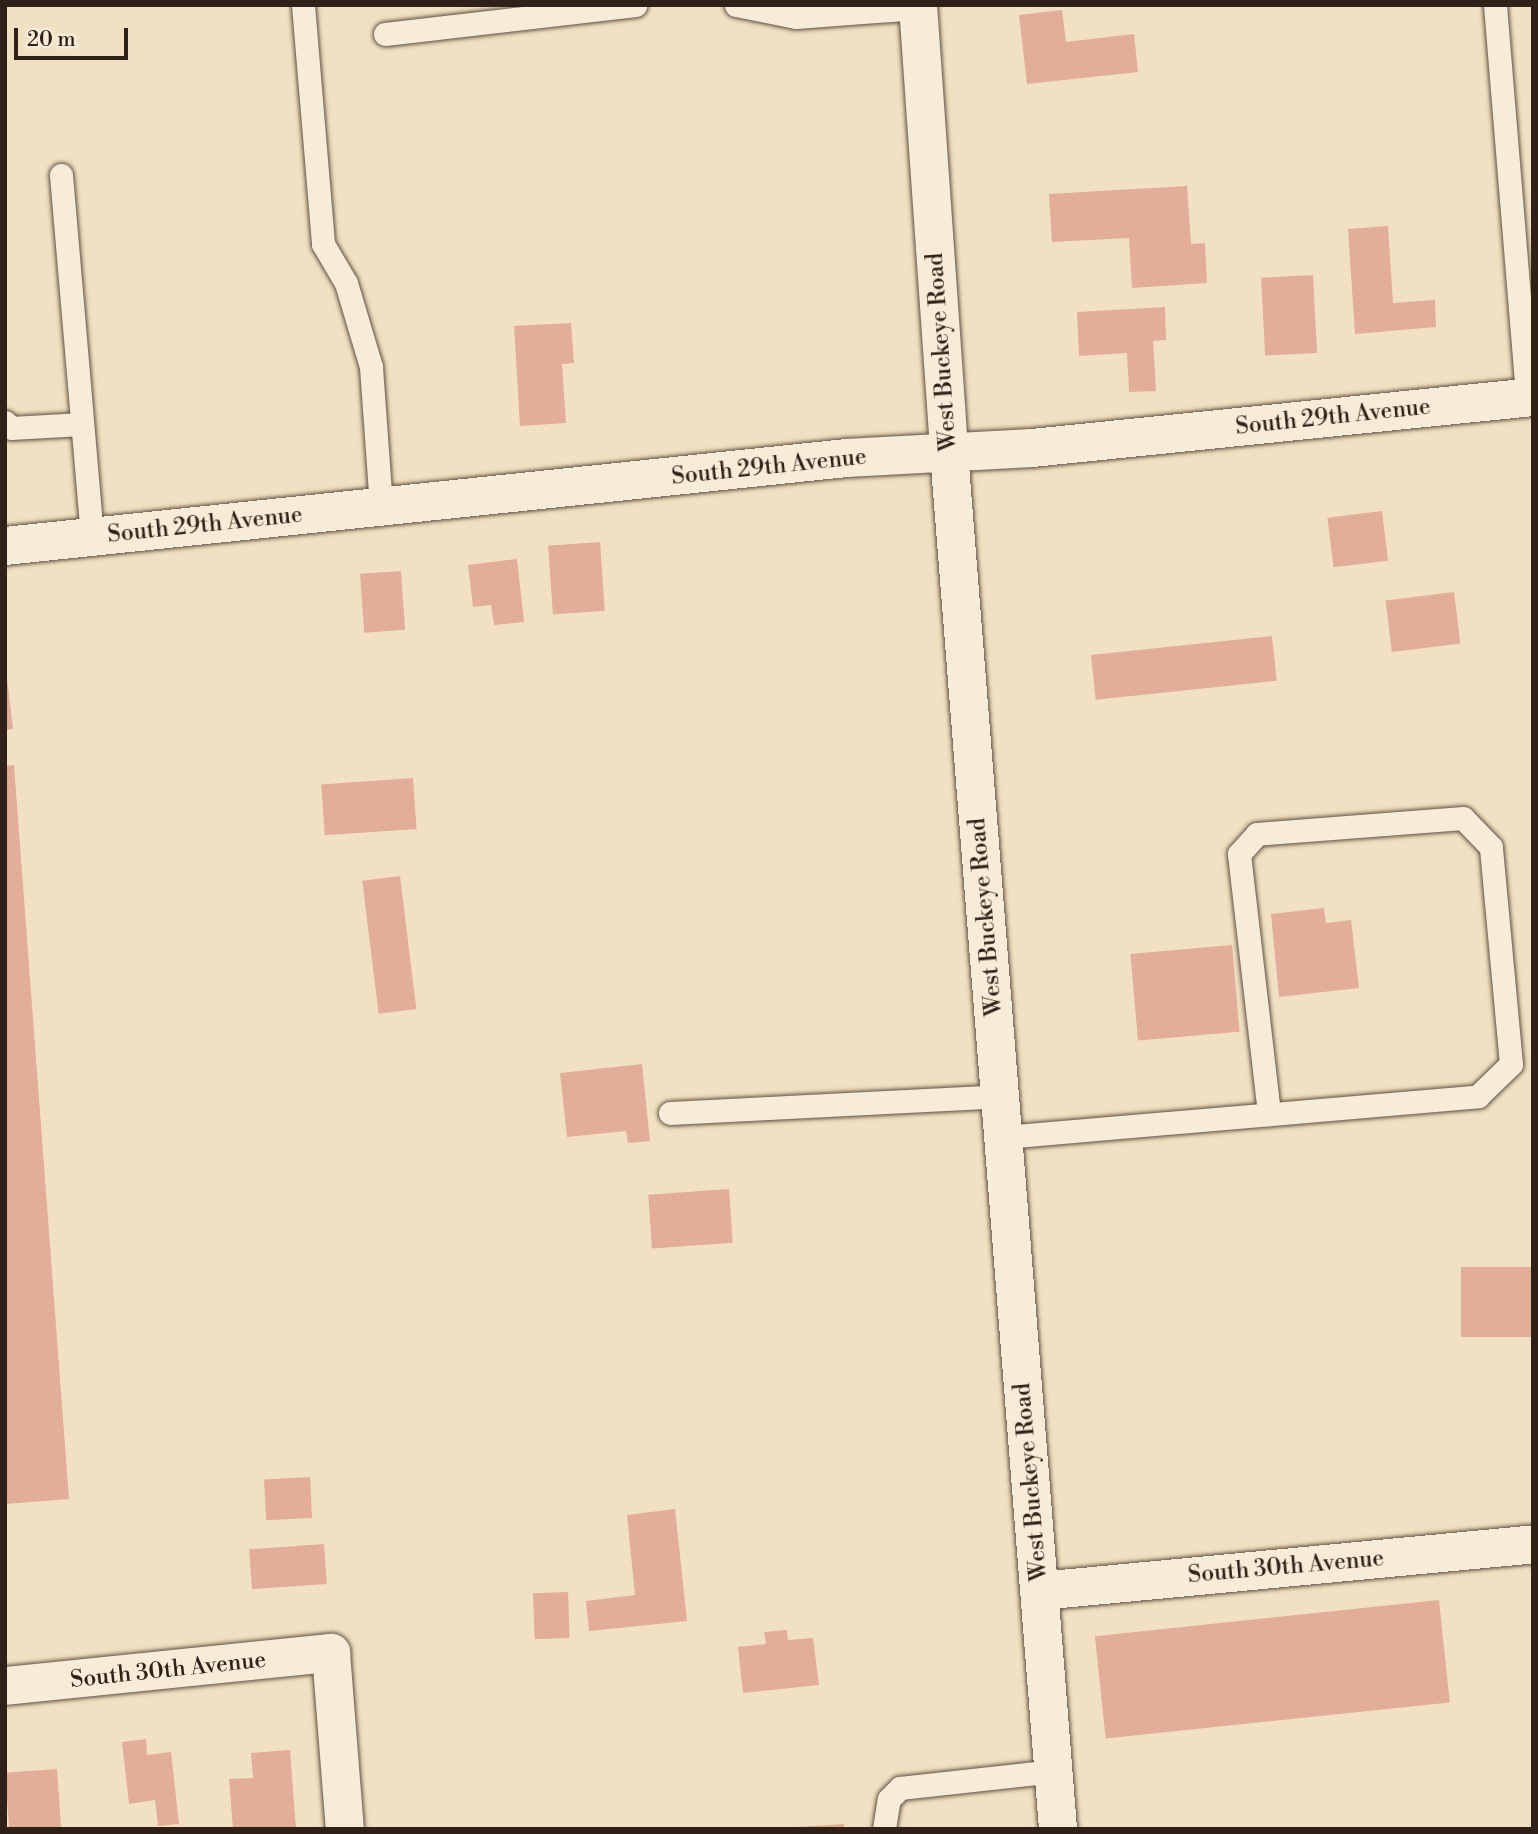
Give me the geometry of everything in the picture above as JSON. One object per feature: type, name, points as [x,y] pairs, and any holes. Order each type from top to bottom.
[{"type":"street","name":"West Buckeye Road","points":[[918,6],[949,453],[1058,1829]]},
{"type":"street","name":"South 29th Avenue","points":[[5,546],[847,458],[949,453],[1530,397]]},
{"type":"street","name":"South 30th Avenue","points":[[1040,1591],[1533,1544]]},
{"type":"street","name":"South 30th Avenue","points":[[5,1686],[331,1653],[345,1829]]},
{"type":"lane","points":[[303,5],[323,244],[346,283],[371,367],[380,507]]},
{"type":"lane","points":[[385,34],[635,5]]},
{"type":"lane","points":[[736,5],[796,17],[918,6]]},
{"type":"lane","points":[[1495,5],[1530,397]]},
{"type":"lane","points":[[61,175],[92,537]]},
{"type":"lane","points":[[5,422],[11,428],[82,424]]},
{"type":"lane","points":[[1004,1137],[1478,1096],[1511,1064],[1491,847],[1463,818],[1257,834],[1240,854],[1269,1114]]},
{"type":"lane","points":[[670,1112],[1000,1096]]},
{"type":"lane","points":[[884,1829],[889,1799],[900,1788],[1054,1771]]},
{"type":"building","points":[[1062,10],[1066,42],[1134,34],[1138,72],[1027,84],[1019,15]]},
{"type":"building","points":[[1187,186],[1191,244],[1205,243],[1207,283],[1132,288],[1129,238],[1052,242],[1049,194]]},
{"type":"building","points":[[1388,226],[1393,303],[1435,300],[1436,327],[1355,334],[1348,229]]},
{"type":"building","points":[[1313,275],[1317,353],[1265,356],[1261,278]]},
{"type":"building","points":[[1165,307],[1166,340],[1153,341],[1156,391],[1129,392],[1127,353],[1079,356],[1077,312]]},
{"type":"building","points":[[571,323],[574,363],[562,364],[566,423],[520,426],[514,326]]},
{"type":"building","points":[[1382,511],[1388,561],[1334,567],[1327,518]]},
{"type":"building","points":[[600,542],[605,611],[553,614],[548,546]]},
{"type":"building","points":[[517,559],[524,622],[494,625],[491,605],[473,607],[468,565]]},
{"type":"building","points":[[401,571],[405,630],[364,633],[360,574]]},
{"type":"building","points":[[1454,592],[1460,644],[1392,652],[1386,600]]},
{"type":"building","points":[[1272,636],[1277,681],[1096,700],[1091,655]]},
{"type":"building","points":[[5,661],[13,729],[5,730]]},
{"type":"building","points":[[14,765],[69,1499],[5,1504],[5,766]]},
{"type":"building","points":[[413,778],[417,829],[325,835],[321,784]]},
{"type":"building","points":[[400,876],[416,1009],[379,1014],[362,881]]},
{"type":"building","points":[[1324,908],[1326,923],[1351,920],[1359,988],[1279,997],[1271,914]]},
{"type":"building","points":[[1232,945],[1240,1032],[1138,1041],[1130,954]]},
{"type":"building","points":[[642,1064],[650,1141],[628,1143],[626,1131],[567,1137],[560,1073]]},
{"type":"building","points":[[729,1189],[733,1243],[652,1249],[648,1195]]},
{"type":"building","points":[[1461,1267],[1533,1267],[1533,1337],[1461,1337]]},
{"type":"building","points":[[310,1477],[312,1518],[266,1520],[264,1479]]},
{"type":"building","points":[[675,1509],[687,1621],[589,1631],[586,1601],[635,1595],[627,1515]]},
{"type":"building","points":[[324,1544],[327,1584],[252,1589],[249,1549]]},
{"type":"building","points":[[568,1592],[570,1638],[535,1639],[533,1593]]},
{"type":"building","points":[[1439,1600],[1450,1702],[1106,1739],[1095,1636]]},
{"type":"building","points":[[787,1630],[788,1640],[813,1638],[819,1685],[743,1693],[738,1647],[766,1644],[764,1632]]},
{"type":"building","points":[[146,1739],[147,1755],[171,1752],[179,1824],[158,1826],[155,1800],[129,1804],[122,1742]]},
{"type":"building","points":[[290,1750],[296,1829],[233,1829],[229,1779],[253,1778],[251,1753]]},
{"type":"building","points":[[57,1769],[61,1829],[9,1829],[5,1773]]},
{"type":"building","points":[[844,1824],[844,1829],[797,1829],[797,1827]]}]
